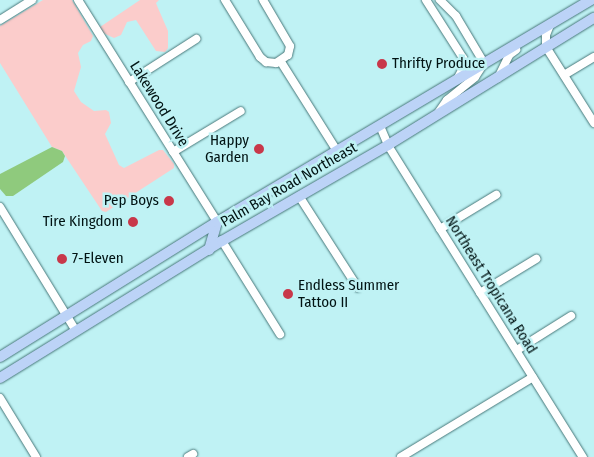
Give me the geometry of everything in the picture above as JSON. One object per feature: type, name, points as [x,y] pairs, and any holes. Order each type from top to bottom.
[{"type":"main road","name":"Palm Bay Road Northeast","points":[[0,357],[222,219],[591,0]]},
{"type":"main road","name":"Palm Bay Road Northeast","points":[[0,378],[208,250],[436,116],[594,18]]},
{"type":"main road","points":[[222,219],[222,242]]},
{"type":"main road","points":[[208,250],[222,219]]},
{"type":"street","points":[[0,20],[32,0]]},
{"type":"street","name":"Lakewood Drive","points":[[78,0],[173,152],[222,219]]},
{"type":"street","points":[[225,0],[264,61],[280,62],[288,55],[289,43],[263,0]]},
{"type":"street","points":[[426,0],[463,58],[462,73],[456,80]]},
{"type":"street","points":[[436,116],[447,100],[475,77],[484,63],[456,16],[440,0]]},
{"type":"street","points":[[550,25],[546,36],[546,47],[594,123]]},
{"type":"street","points":[[129,82],[196,39]]},
{"type":"street","points":[[498,78],[509,54],[524,40]]},
{"type":"street","points":[[564,75],[594,57]]},
{"type":"street","points":[[280,62],[337,151]]},
{"type":"street","points":[[173,152],[241,111]]},
{"type":"street","name":"Northeast Tropicana Road","points":[[380,126],[388,145],[583,457]]},
{"type":"street","points":[[440,229],[496,195]]},
{"type":"street","points":[[299,196],[358,288]]},
{"type":"street","points":[[0,207],[76,331]]},
{"type":"street","points":[[222,242],[280,334]]},
{"type":"street","points":[[480,293],[536,259]]},
{"type":"street","points":[[517,350],[571,316]]},
{"type":"street","points":[[401,457],[533,377]]},
{"type":"street","points":[[0,398],[36,457]]},
{"type":"shaded area","points":[[43,0],[72,0],[93,36],[91,41],[83,45],[78,53],[81,67],[74,91],[81,102],[94,111],[106,110],[109,112],[111,123],[105,134],[119,165],[124,168],[159,150],[163,150],[174,164],[174,168],[106,212],[102,211],[62,151],[52,147],[0,63],[0,26]]},
{"type":"shaded area","points":[[140,0],[159,0],[156,3],[168,31],[168,48],[165,52],[156,51],[136,20],[127,22],[121,35],[114,38],[103,33],[100,27]]},
{"type":"shaded area","points":[[52,147],[62,151],[65,156],[63,162],[13,196],[6,196],[0,189],[0,174]]},
{"type":"place","name":"Thrifty Produce","points":[[382,64]]},
{"type":"place","name":"Happy Garden","points":[[259,149]]},
{"type":"place","name":"Pep Boys","points":[[169,201]]},
{"type":"place","name":"Tire Kingdom","points":[[133,222]]},
{"type":"place","name":"7-Eleven","points":[[62,259]]},
{"type":"place","name":"Endless Summer Tattoo II","points":[[288,294]]}]
